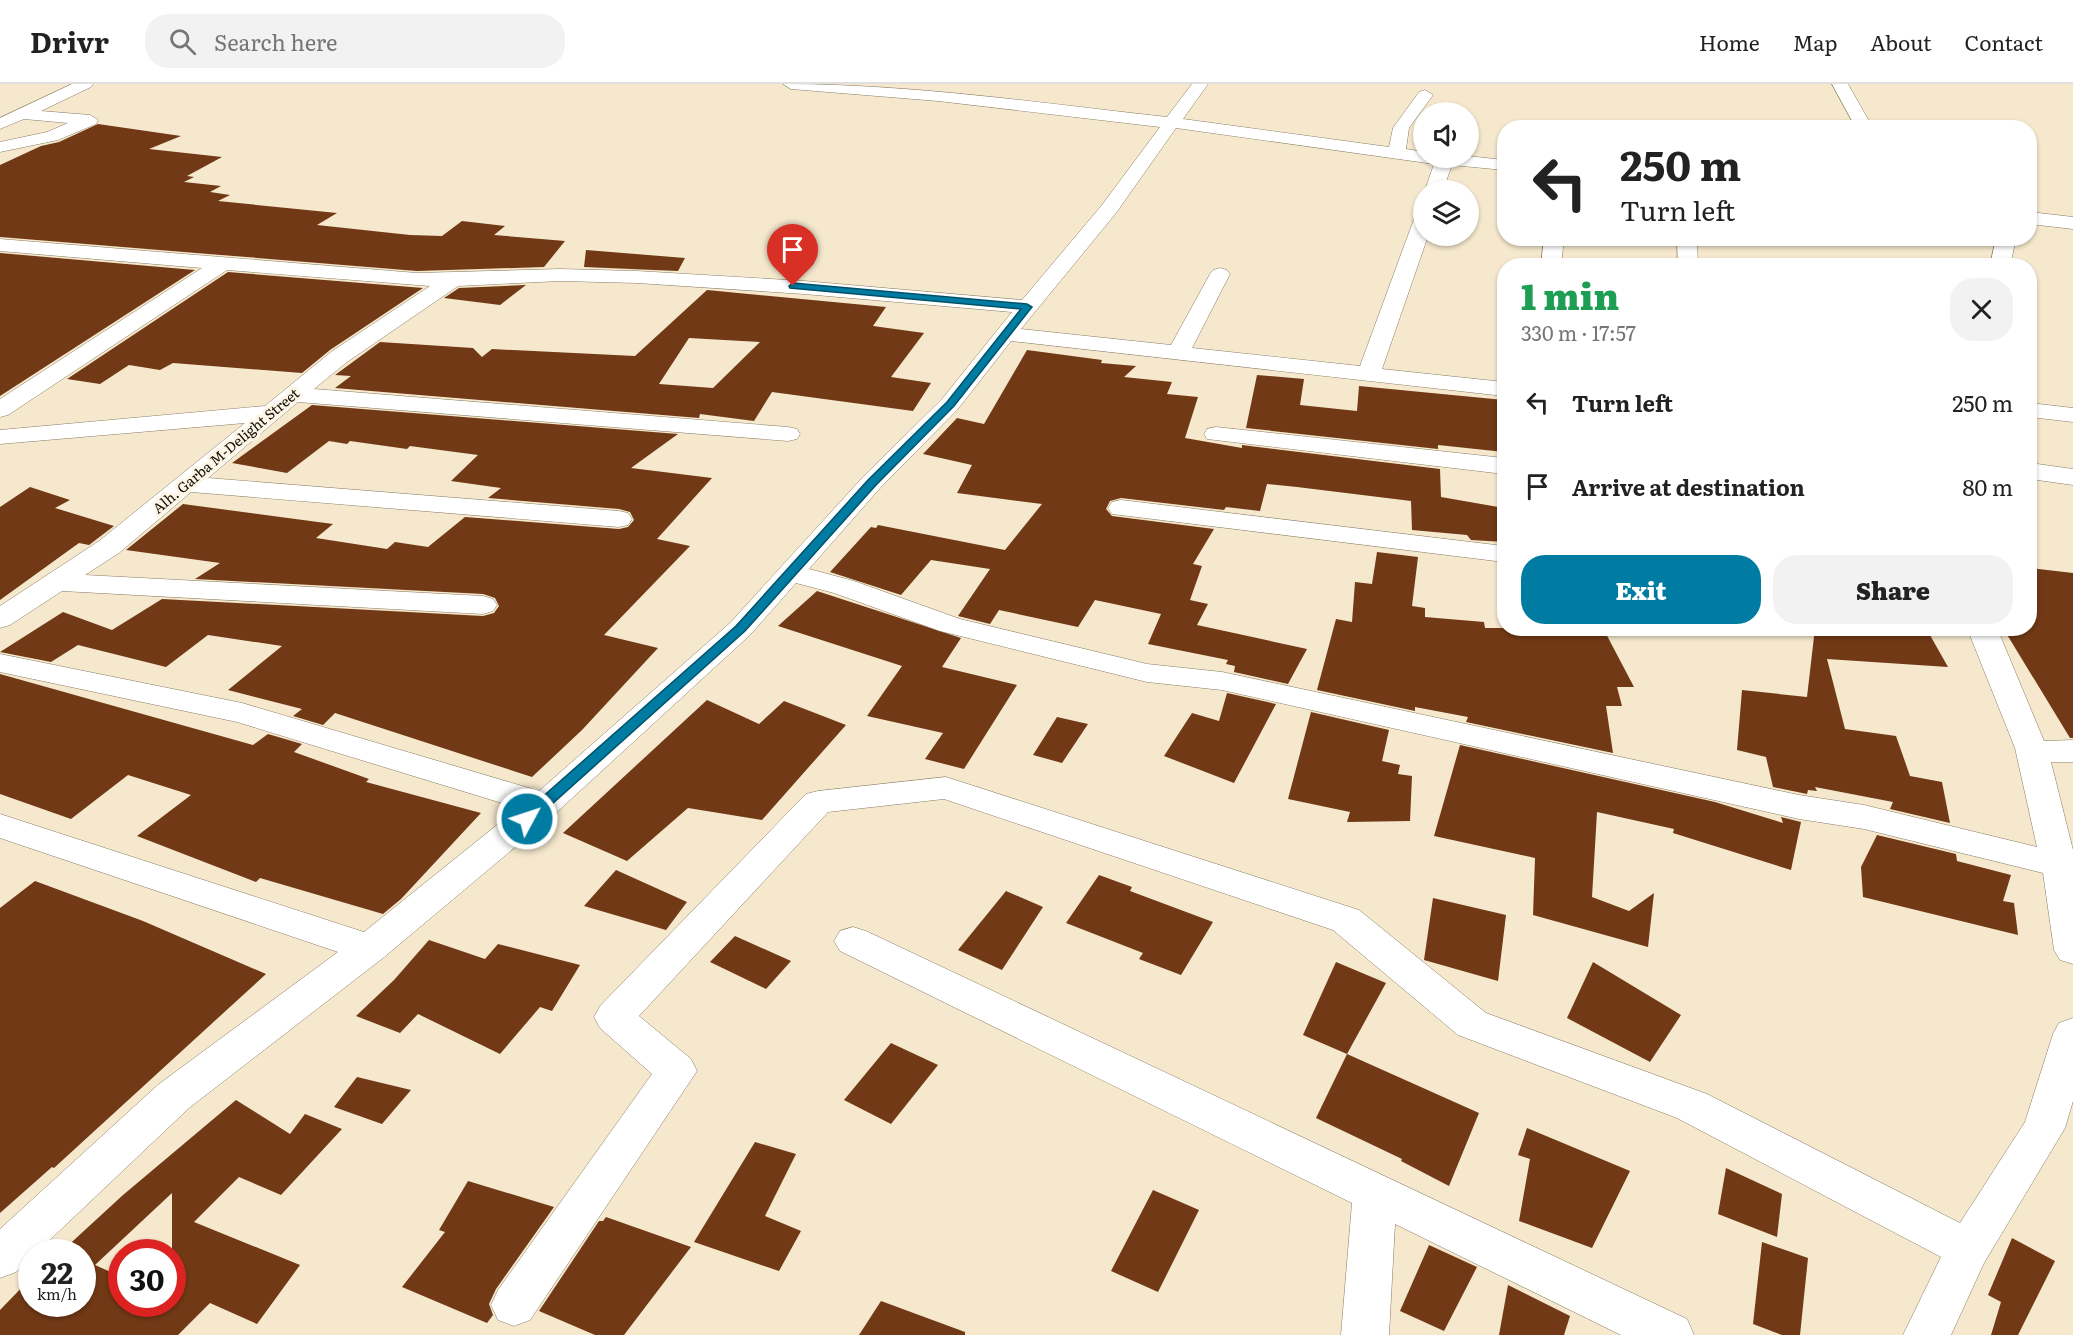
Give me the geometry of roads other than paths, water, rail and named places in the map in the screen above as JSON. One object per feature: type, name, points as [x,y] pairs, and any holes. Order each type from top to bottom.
[{"type":"street","points":[[0,124],[85,84]]},
{"type":"street","points":[[791,84],[856,87],[1173,123],[1413,156]]},
{"type":"street","points":[[0,1258],[174,1096],[370,948],[545,804],[740,629],[872,482],[950,404],[1109,209],[1200,84]]},
{"type":"street","points":[[1840,84],[1860,120]]},
{"type":"street","points":[[1396,154],[1401,128],[1425,95]]},
{"type":"street","points":[[0,147],[52,136],[90,120],[21,114]]},
{"type":"street","points":[[1479,162],[1497,164]]},
{"type":"street","points":[[2037,220],[2073,224]]},
{"type":"street","points":[[0,245],[451,280],[579,275],[835,289],[1027,307]]},
{"type":"street","points":[[1369,374],[1414,246]]},
{"type":"street","points":[[0,410],[224,263]]},
{"type":"street","points":[[1178,353],[1220,274]]},
{"type":"street","name":"Alh. Garba M-Delight Street","points":[[0,619],[109,548],[339,357],[451,280]]},
{"type":"street","points":[[1005,334],[1497,388]]},
{"type":"street","points":[[294,395],[788,434]]},
{"type":"street","points":[[2037,411],[2073,415]]},
{"type":"street","points":[[0,438],[271,414]]},
{"type":"street","points":[[1216,434],[1497,465]]},
{"type":"street","points":[[2037,472],[2073,477]]},
{"type":"street","points":[[188,484],[619,519]]},
{"type":"street","points":[[1121,508],[1497,553]]},
{"type":"street","points":[[790,573],[844,587],[950,626],[1147,674],[1222,681],[1799,807],[1864,817],[2059,865]]},
{"type":"street","points":[[56,582],[483,605]]},
{"type":"street","points":[[1985,636],[2032,752],[2059,865],[2073,950]]},
{"type":"street","points":[[0,663],[242,713],[545,804]]},
{"type":"street","points":[[2032,752],[2073,751]]},
{"type":"street","points":[[514,1305],[677,1071],[614,1017],[818,802],[946,788],[1346,920],[1472,1024],[1692,1106],[1968,1249]]},
{"type":"street","points":[[0,826],[370,948]]},
{"type":"street","points":[[853,941],[1670,1335]]},
{"type":"street","points":[[1927,1335],[1968,1249],[2044,1128],[2073,1034]]},
{"type":"street","points":[[1365,1335],[1374,1192]]}]
